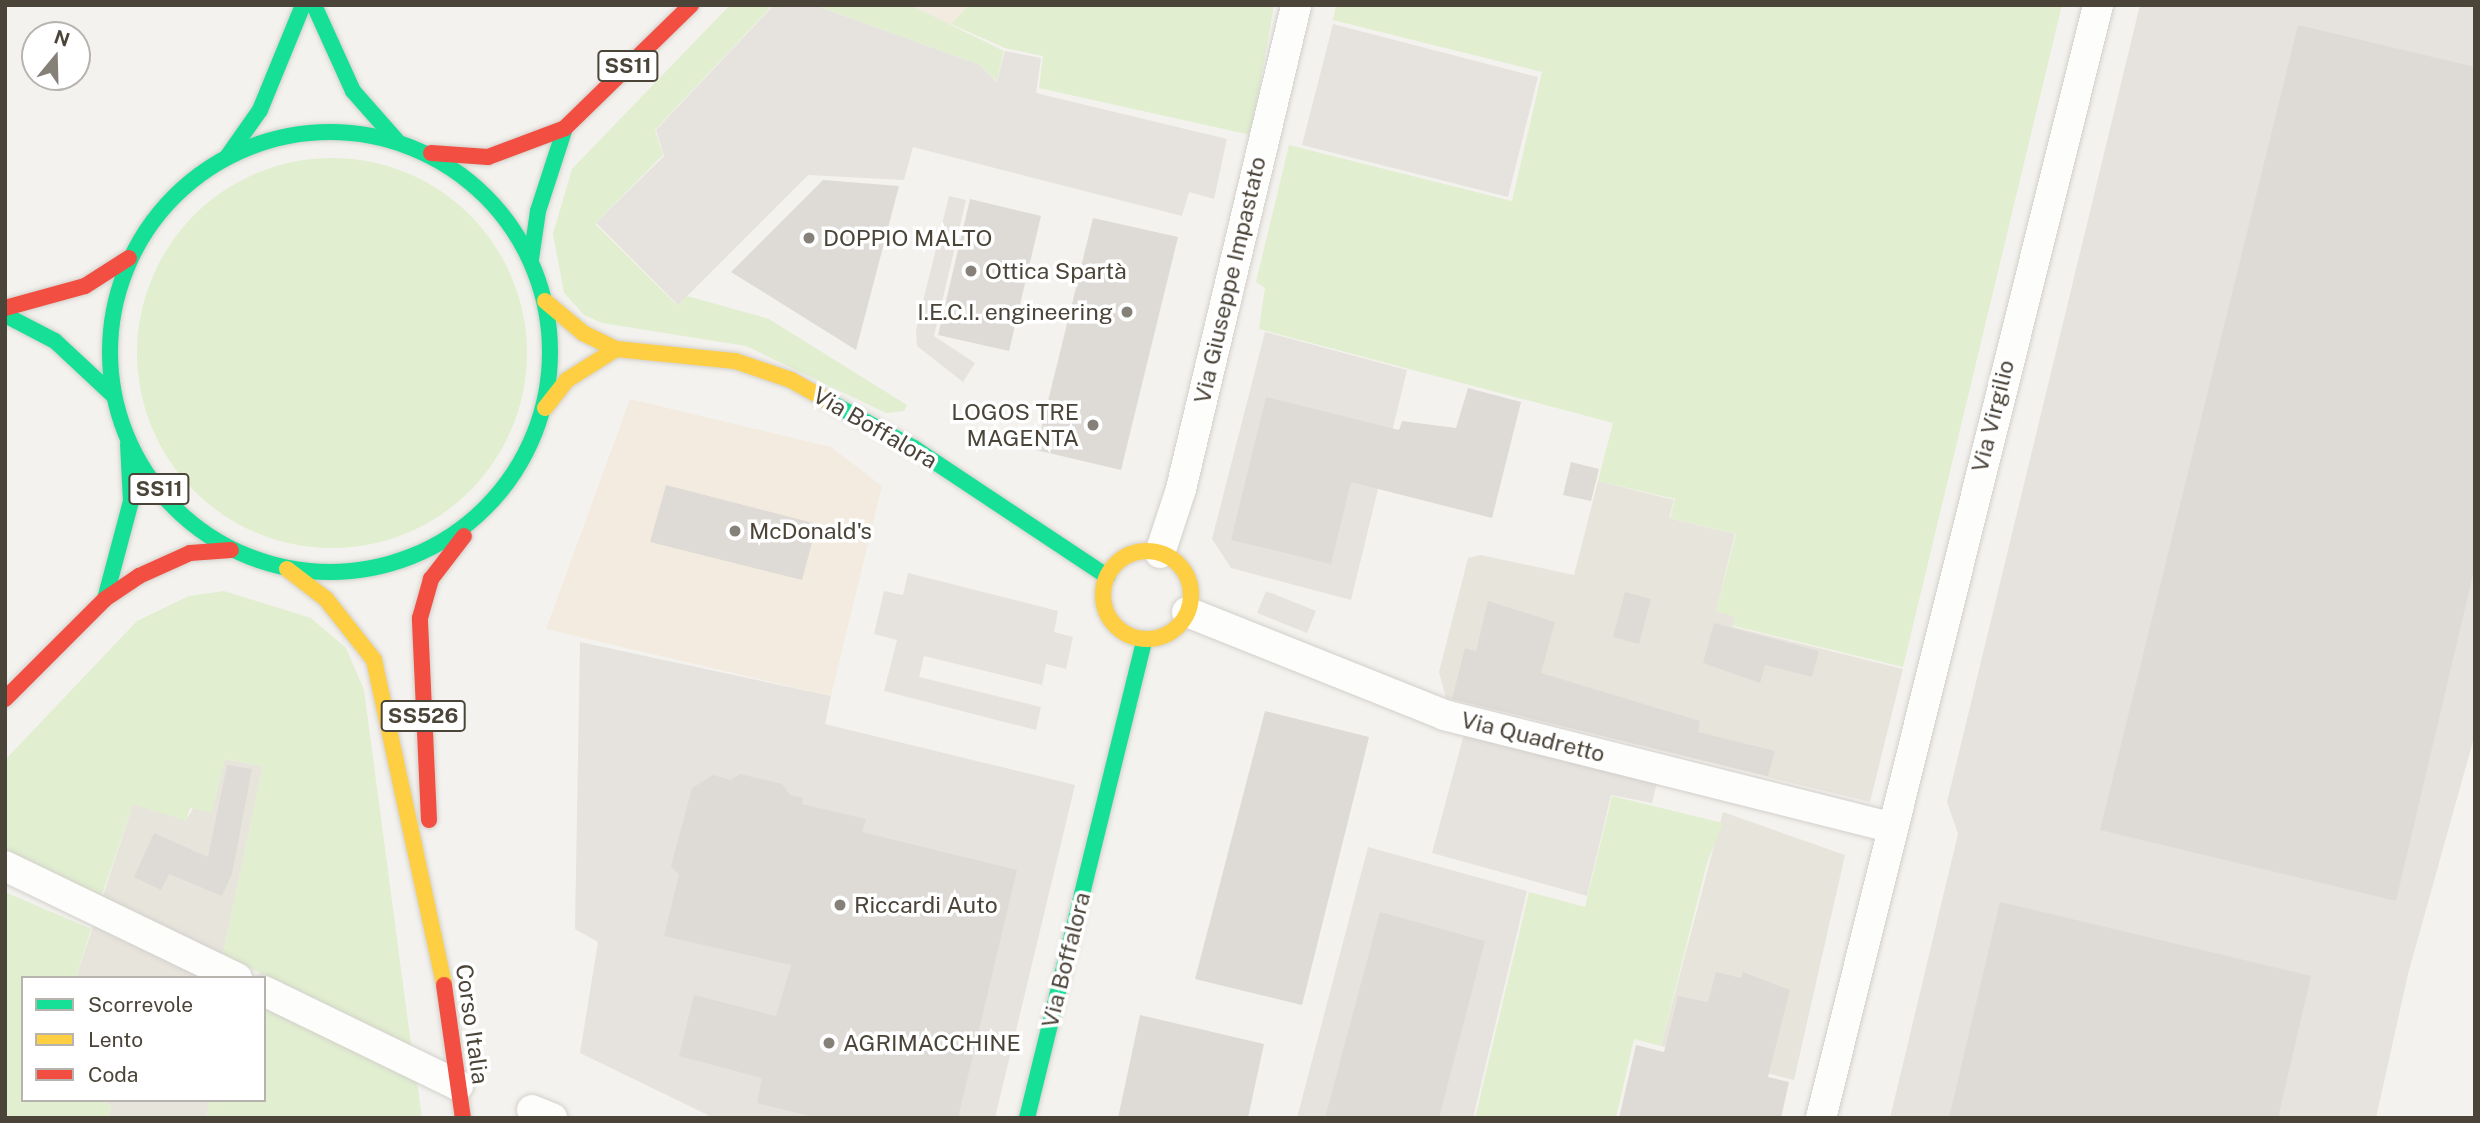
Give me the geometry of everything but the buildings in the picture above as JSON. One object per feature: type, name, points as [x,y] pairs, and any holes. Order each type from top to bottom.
[{"type":"main road","points":[[227,157],[260,110],[303,5]]},
{"type":"main road","points":[[314,5],[353,91],[398,142]]},
{"type":"main road","name":"SS11","points":[[565,128],[691,5]]},
{"type":"main road","points":[[420,150],[488,157],[565,128]]},
{"type":"main road","points":[[531,259],[538,211],[565,128]]},
{"type":"main road","name":"SS11","points":[[340,132],[398,142],[420,150],[484,196],[531,259],[545,301],[552,355],[545,408],[521,465],[482,513],[424,553],[357,572],[287,569],[231,550],[171,505],[128,443],[113,395],[110,325],[129,258],[170,200],[227,157],[282,137],[340,132]]},
{"type":"main road","points":[[5,308],[85,286],[129,258]]},
{"type":"main road","name":"Via Boffalora","points":[[545,301],[583,333],[616,349],[735,361],[791,380],[914,448],[1107,576]]},
{"type":"main road","points":[[5,315],[55,341],[113,395]]},
{"type":"main road","points":[[545,408],[567,380],[616,349]]},
{"type":"main road","points":[[105,599],[131,501],[128,443]]},
{"type":"main road","name":"SS526","points":[[437,937],[420,618],[431,579],[482,513]]},
{"type":"main road","points":[[5,699],[105,599],[138,576],[190,553],[231,550]]},
{"type":"main road","points":[[1134,553],[1160,553],[1188,581],[1187,612],[1167,634],[1145,639],[1128,635],[1109,617],[1103,593],[1107,576],[1134,553]]},
{"type":"main road","name":"SS526","points":[[287,569],[326,599],[374,660],[437,937]]},
{"type":"main road","name":"Via Boffalora","points":[[1027,1118],[1145,639]]},
{"type":"main road","name":"Corso Italia","points":[[437,937],[463,1118]]},
{"type":"street","name":"Via Giuseppe Impastato","points":[[1160,553],[1181,489],[1296,5]]},
{"type":"street","name":"Via Virgilio","points":[[1821,1118],[1891,827],[2098,5]]},
{"type":"street","name":"Via Quadretto","points":[[1187,612],[1444,715],[1891,827]]},
{"type":"street","points":[[5,866],[233,976]]},
{"type":"street","points":[[266,992],[458,1085]]},
{"type":"shaded area","points":[[774,5],[814,5],[980,65],[997,82],[1005,51],[1041,58],[1036,93],[1227,139],[1214,199],[1189,192],[1182,216],[913,147],[904,180],[808,175],[678,305],[596,223],[664,156],[656,130]]},
{"type":"shaded area","points":[[910,5],[969,5],[950,26]]},
{"type":"shaded area","points":[[2140,5],[2475,5],[2475,734],[2408,974],[2376,1118],[1890,1118],[1958,834],[1947,802]]},
{"type":"shaded area","points":[[1333,24],[1538,77],[1508,197],[1302,145]]},
{"type":"shaded area","points":[[949,196],[966,200],[934,336],[975,363],[963,382],[917,346],[916,330]]},
{"type":"shaded area","points":[[1265,332],[1407,370],[1351,600],[1231,568],[1212,539]]},
{"type":"shaded area","points":[[630,399],[831,447],[882,486],[831,696],[546,629]]},
{"type":"shaded area","points":[[1598,481],[1674,500],[1669,518],[1735,534],[1716,611],[1736,617],[1733,627],[1903,669],[1870,802],[1446,698],[1439,672],[1468,558],[1481,555],[1574,575]]},
{"type":"shaded area","points":[[908,573],[1058,611],[1054,632],[1073,637],[1066,669],[1046,664],[1042,685],[924,656],[919,677],[1041,707],[1036,730],[884,691],[897,640],[874,634],[884,591],[903,595]]},
{"type":"shaded area","points":[[1266,591],[1316,611],[1307,633],[1257,613]]},
{"type":"shaded area","points":[[580,642],[831,696],[825,724],[1075,785],[995,1118],[714,1118],[580,1053],[598,942],[575,929]]},
{"type":"shaded area","points":[[1464,734],[1657,782],[1652,803],[1611,795],[1587,896],[1432,853]]},
{"type":"shaded area","points":[[224,759],[263,766],[223,954],[240,963],[236,976],[77,976],[133,804],[186,820]]},
{"type":"shaded area","points":[[1723,812],[1845,855],[1794,1080],[1661,1046]]},
{"type":"shaded area","points":[[1368,847],[1527,891],[1473,1118],[1297,1118]]},
{"type":"shaded area","points":[[104,1102],[210,1102],[206,1118],[109,1118],[111,1105]]},
{"type":"green space","points":[[730,5],[773,5],[655,130],[663,155],[595,224],[677,305],[687,296],[769,319],[907,405],[904,411],[886,413],[746,346],[602,323],[584,315],[564,293],[553,234],[572,169]]},
{"type":"green space","points":[[814,5],[910,5],[1004,51],[997,81],[980,65]]},
{"type":"green space","points":[[969,5],[1274,5],[1251,135],[1039,88],[1043,56],[1005,48],[951,24]]},
{"type":"green space","points":[[1336,5],[2062,5],[1903,667],[1734,626],[1735,617],[1716,611],[1736,534],[1670,518],[1675,499],[1598,481],[1613,423],[1259,329],[1265,288],[1256,282],[1289,145],[1512,201],[1542,72],[1333,20]]},
{"type":"green space","points":[[332,158],[370,161],[407,172],[441,191],[470,215],[494,244],[513,278],[524,315],[527,353],[524,391],[513,428],[494,462],[470,491],[441,515],[407,534],[370,545],[332,548],[294,545],[257,534],[223,515],[194,491],[170,462],[151,428],[140,391],[137,353],[140,315],[151,278],[170,244],[194,215],[223,191],[257,172],[294,161]]},
{"type":"green space","points":[[224,591],[311,618],[346,648],[364,690],[412,1052],[223,954],[263,766],[225,759],[212,813],[190,808],[186,821],[133,804],[100,901],[5,851],[5,760],[137,621],[189,596]]},
{"type":"green space","points":[[1612,796],[1723,823],[1707,863],[1661,1046],[1634,1039],[1616,1118],[1475,1118],[1529,892],[1585,907]]},
{"type":"green space","points":[[5,892],[91,929],[77,976],[21,976],[21,1102],[104,1102],[111,1105],[109,1118],[5,1118]]},
{"type":"green space","points":[[266,1007],[417,1081],[422,1118],[206,1118],[210,1102],[266,1102]]},
{"type":"traffic: fast","points":[[227,157],[260,110],[303,5]]},
{"type":"traffic: fast","points":[[314,5],[353,91],[398,142]]},
{"type":"traffic: fast","points":[[531,259],[538,211],[565,128]]},
{"type":"traffic: fast","points":[[330,132],[373,136],[414,149],[452,169],[485,197],[513,230],[533,268],[546,309],[550,352],[546,395],[533,436],[513,474],[485,507],[452,535],[414,555],[373,568],[330,572],[287,568],[246,555],[208,535],[175,507],[147,474],[127,436],[114,395],[110,352],[114,309],[127,268],[147,230],[175,197],[208,169],[246,149],[287,136],[330,132]]},
{"type":"traffic: fast","points":[[5,315],[55,341],[113,395]]},
{"type":"traffic: fast","points":[[830,402],[914,448],[1107,576]]},
{"type":"traffic: fast","points":[[105,599],[131,501],[128,444]]},
{"type":"traffic: fast","points":[[1027,1118],[1145,639]]},
{"type":"traffic: slow","points":[[545,301],[583,333],[616,349],[735,361],[791,380],[830,402]]},
{"type":"traffic: slow","points":[[545,408],[567,380],[616,349]]},
{"type":"traffic: slow","points":[[1147,551],[1164,555],[1178,564],[1187,578],[1191,595],[1187,612],[1178,626],[1164,635],[1147,639],[1130,635],[1116,626],[1107,612],[1103,595],[1107,578],[1116,564],[1130,555],[1147,551]]},
{"type":"traffic: slow","points":[[287,569],[326,599],[374,660],[444,985]]},
{"type":"traffic: jam","points":[[431,153],[488,157],[565,128],[691,5]]},
{"type":"traffic: jam","points":[[5,308],[85,286],[129,258]]},
{"type":"traffic: jam","points":[[429,820],[420,618],[431,579],[464,536]]},
{"type":"traffic: jam","points":[[5,699],[105,599],[139,576],[190,553],[231,550]]},
{"type":"traffic: jam","points":[[444,985],[463,1118]]},
{"type":"place","name":"DOPPIO MALTO","points":[[809,238]]},
{"type":"place","name":"Ottica Spartà","points":[[971,271]]},
{"type":"place","name":"I.E.C.I. engineering","points":[[1127,312]]},
{"type":"place","name":"LOGOS TRE MAGENTA","points":[[1093,425]]},
{"type":"place","name":"McDonald's","points":[[735,531]]},
{"type":"place","name":"Riccardi Auto","points":[[840,905]]},
{"type":"place","name":"AGRIMACCHINE","points":[[829,1043]]}]
